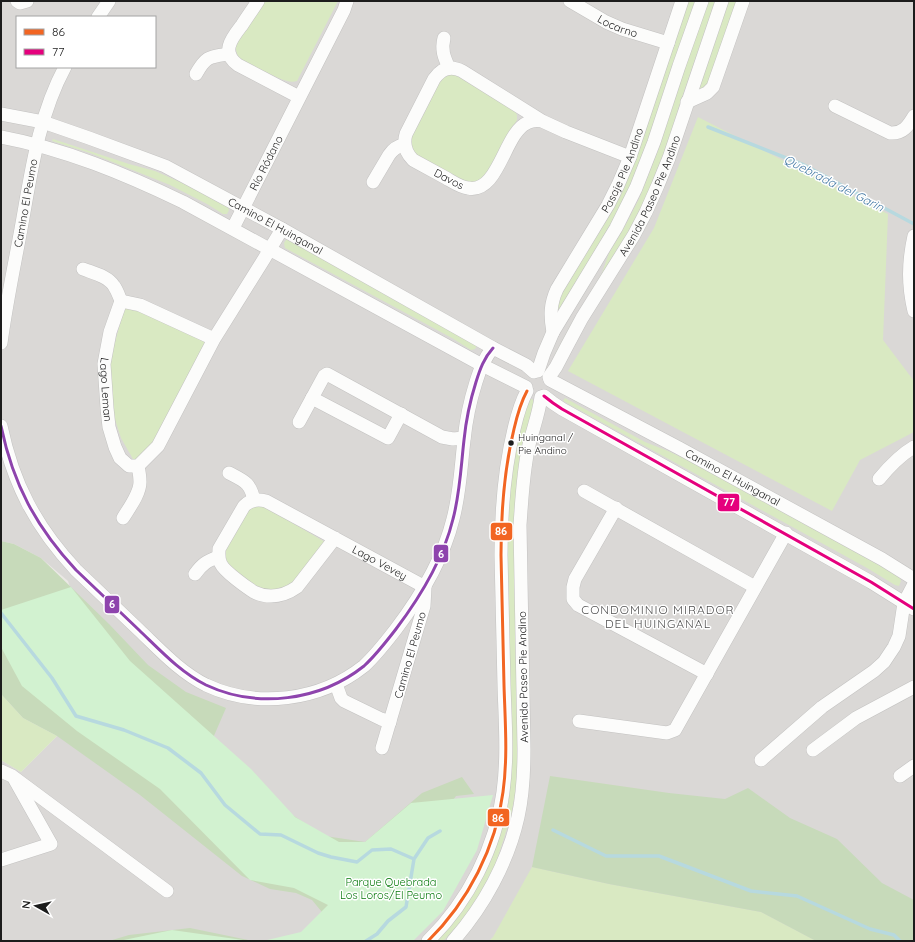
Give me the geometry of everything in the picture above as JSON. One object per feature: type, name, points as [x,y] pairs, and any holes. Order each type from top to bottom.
[{"type":"street","points":[[17,1],[20,3],[27,1]]},
{"type":"street","points":[[99,16],[109,1]]},
{"type":"street","points":[[258,1],[231,40],[229,44],[229,54],[238,65],[299,97]]},
{"type":"street","name":"Río Ródano","points":[[233,228],[344,10],[347,1]]},
{"type":"street","name":"Locarno","points":[[570,1],[606,22],[622,29],[668,43]]},
{"type":"street","name":"Pasaje Pie Andino","points":[[553,332],[551,311],[553,297],[608,205],[630,158],[682,1]]},
{"type":"street","name":"Avenida Paseo Pie Andino","points":[[543,375],[544,353],[553,332],[616,228],[636,188],[654,142],[702,1]]},
{"type":"street","name":"Avenida Paseo Pie Andino","points":[[543,375],[556,367],[582,318],[624,252],[646,212],[669,158],[722,1]]},
{"type":"street","points":[[687,102],[707,93],[713,87],[743,1]]},
{"type":"street","points":[[444,38],[442,48],[443,55],[449,68]]},
{"type":"street","points":[[196,74],[206,59],[214,56],[229,54]]},
{"type":"street","name":"Camino El Peumo","points":[[1,343],[42,122],[54,90],[65,68]]},
{"type":"street","points":[[373,182],[389,154],[400,146],[404,145],[406,134],[434,79],[440,72],[449,68],[462,71],[542,121],[630,158]]},
{"type":"street","points":[[514,103],[521,117],[519,128]]},
{"type":"street","points":[[836,106],[890,133],[903,130],[914,116]]},
{"type":"street","name":"Camino El Huinganal","points":[[1,114],[42,122],[165,166],[282,229],[493,348],[876,555],[914,579]]},
{"type":"street","points":[[519,128],[528,122],[537,120],[542,121]]},
{"type":"street","name":"Davos","points":[[404,145],[406,151],[413,160],[461,186],[474,189],[480,187],[489,180],[519,128]]},
{"type":"street","name":"Camino El Huinganal","points":[[1,137],[22,141],[70,155],[140,181],[184,202],[526,389]]},
{"type":"street","points":[[123,518],[138,494],[140,483],[138,466],[158,446],[214,339],[282,229]]},
{"type":"street","points":[[914,236],[910,251],[909,267],[909,282],[914,311]]},
{"type":"street","points":[[83,269],[110,281],[114,285],[122,300],[140,305],[214,339]]},
{"type":"street","name":"Lago Leman","points":[[122,300],[110,332],[104,364],[107,408],[109,427],[115,448],[120,458],[128,466],[138,466]]},
{"type":"street","name":"Camino El Peumo","points":[[1,426],[2,441],[12,470],[26,501],[54,546],[76,570],[164,654],[195,678],[229,694],[252,698],[282,698],[297,696],[336,684],[365,664],[376,654],[403,620],[425,587],[441,554],[453,519],[460,487],[464,438],[470,403],[482,365],[488,353],[493,348]]},
{"type":"street","points":[[299,422],[324,376],[327,374],[442,437],[453,439],[464,438]]},
{"type":"street","points":[[529,375],[543,375],[551,387],[549,391],[542,396],[534,397],[526,389],[525,384],[527,378],[529,375]]},
{"type":"street","name":"Avenida Paseo Pie Andino","points":[[428,941],[451,915],[476,876],[483,862],[495,829],[503,793],[506,747],[501,554],[502,500],[512,436],[526,389]]},
{"type":"street","points":[[542,396],[553,404],[786,533],[871,582],[909,606]]},
{"type":"street","name":"Avenida Paseo Pie Andino","points":[[454,941],[473,917],[494,880],[503,861],[518,818],[524,771],[520,525],[525,467],[529,444],[542,396]]},
{"type":"street","points":[[312,398],[388,438],[401,414]]},
{"type":"street","points":[[879,479],[888,468],[914,447]]},
{"type":"street","points":[[229,473],[248,485],[251,489],[254,500],[248,502],[244,506],[219,549],[218,557],[225,570],[255,593],[271,596],[289,592],[298,587],[335,538]]},
{"type":"street","points":[[584,491],[756,587]]},
{"type":"street","name":"Lago Vevey","points":[[254,500],[266,501],[425,587]]},
{"type":"street","points":[[616,508],[575,579],[573,599],[578,605],[706,674]]},
{"type":"street","points":[[579,721],[667,733],[675,730],[786,533]]},
{"type":"street","points":[[195,574],[207,561],[218,557]]},
{"type":"street","points":[[761,760],[822,707],[874,671],[884,662],[899,636],[909,606],[914,584]]},
{"type":"street","name":"Camino El Peumo","points":[[382,748],[424,606],[425,587]]},
{"type":"street","points":[[336,684],[341,698],[344,701],[390,722]]},
{"type":"street","points":[[813,750],[856,718],[914,687]]},
{"type":"street","points":[[900,776],[914,766]]},
{"type":"street","points":[[1,860],[51,844],[7,774]]},
{"type":"street","points":[[7,774],[167,891]]},
{"type":"shaded area","points":[[1,1],[914,1],[914,941],[1,941],[1,760],[21,772],[57,736],[1,610],[70,587],[68,581],[41,558],[14,544],[1,541]]},
{"type":"green space","points":[[263,1],[338,1],[297,81],[285,81],[248,64],[237,54],[236,49],[239,39]]},
{"type":"green space","points":[[689,1],[695,1],[643,156],[617,215],[558,312],[557,301],[620,197]]},
{"type":"green space","points":[[709,1],[715,1],[679,106],[664,157],[623,242],[555,358],[554,356],[569,328],[602,273],[609,253],[639,199],[659,148],[682,76]]},
{"type":"green space","points":[[729,1],[739,1],[710,83],[697,94]]},
{"type":"green space","points":[[450,74],[455,74],[516,112],[517,116],[517,120],[490,170],[477,182],[466,183],[412,153],[410,143],[412,135],[441,79]]},
{"type":"green space","points":[[698,117],[888,214],[883,340],[914,381],[914,432],[860,460],[832,511],[568,371],[654,228]]},
{"type":"green space","points":[[53,139],[155,171],[189,186],[228,207],[229,210],[227,214],[223,214],[170,185],[90,153],[52,141]]},
{"type":"green space","points":[[286,240],[289,240],[477,345],[475,349],[471,350],[452,338],[285,248],[284,243]]},
{"type":"green space","points":[[125,306],[139,309],[208,341],[148,460],[133,459],[121,438],[111,407],[109,364]]},
{"type":"green space","points":[[565,398],[645,442],[689,461],[899,576],[901,581],[899,586],[563,401]]},
{"type":"green space","points":[[528,399],[532,399],[535,403],[518,477],[514,520],[518,742],[518,771],[515,795],[511,815],[495,865],[482,890],[470,910],[457,927],[443,941],[435,941],[449,928],[469,900],[485,870],[497,844],[511,780],[512,752],[506,524],[508,497],[518,435]]},
{"type":"green space","points":[[252,507],[265,507],[325,542],[295,582],[276,592],[254,588],[225,563],[225,548],[248,511]]},
{"type":"green space","name":"Parque Quebrada Los Loros/El Peumo","points":[[1,541],[14,544],[41,558],[109,624],[148,665],[186,692],[226,708],[210,745],[269,800],[325,836],[365,842],[422,793],[462,777],[474,794],[456,796],[446,810],[446,824],[441,845],[428,869],[447,891],[394,941],[282,941],[304,936],[326,917],[312,900],[296,893],[270,889],[242,876],[140,795],[57,736],[23,718],[1,694]]},
{"type":"green space","name":"Parque Quebrada Los Loros/El Peumo","points":[[71,587],[130,661],[251,769],[295,817],[339,842],[365,842],[411,803],[493,795],[477,850],[443,911],[413,941],[263,941],[301,932],[328,905],[294,888],[250,880],[160,789],[77,731],[22,686],[1,647],[1,610]]},
{"type":"green space","points":[[1,694],[23,718],[57,736],[21,772],[1,760]]},
{"type":"green space","points":[[550,776],[669,793],[725,799],[748,788],[790,818],[837,839],[882,883],[914,900],[914,941],[816,941],[761,912],[609,884],[532,867]]},
{"type":"green space","points":[[532,867],[609,884],[761,912],[816,941],[489,941],[493,937]]},
{"type":"green space","points":[[190,928],[253,941],[109,941],[129,935]]},
{"type":"green space","points":[[172,930],[250,941],[119,941]]},
{"type":"waterway","name":"Quebrada del Garin","points":[[708,127],[804,165],[914,224]]},
{"type":"waterway","points":[[1,613],[52,678],[76,716],[124,730],[168,748],[201,773],[225,805],[260,834],[281,835],[318,853],[357,862],[372,850],[391,849],[414,859]]},
{"type":"waterway","points":[[553,830],[606,856],[659,856],[751,891],[797,896],[870,929],[894,935],[900,941]]},
{"type":"waterway","points":[[366,941],[377,934],[388,921],[406,907],[414,859],[428,838],[440,831]]},
{"type":"transit line","name":"6","points":[[1,426],[6,447],[19,486],[49,538],[76,570],[163,653],[197,680],[226,693],[267,699],[288,698],[308,694],[328,687],[347,678],[364,666],[377,653],[392,634],[422,591],[437,563],[449,534],[457,499],[470,403],[481,368],[493,348]]},
{"type":"transit line","name":"86","points":[[428,941],[456,909],[478,872],[494,833],[503,792],[506,752],[501,555],[502,507],[505,476],[511,444],[518,414],[527,391]]},
{"type":"transit line","name":"77","points":[[544,396],[562,409],[871,582],[914,609]]},
{"type":"place","name":"Huinganal / Pie Andino","points":[[511,443]]},
{"type":"district","name":"CONDOMINIO MIRADOR DEL HUINGANAL","points":[[658,616]]}]
